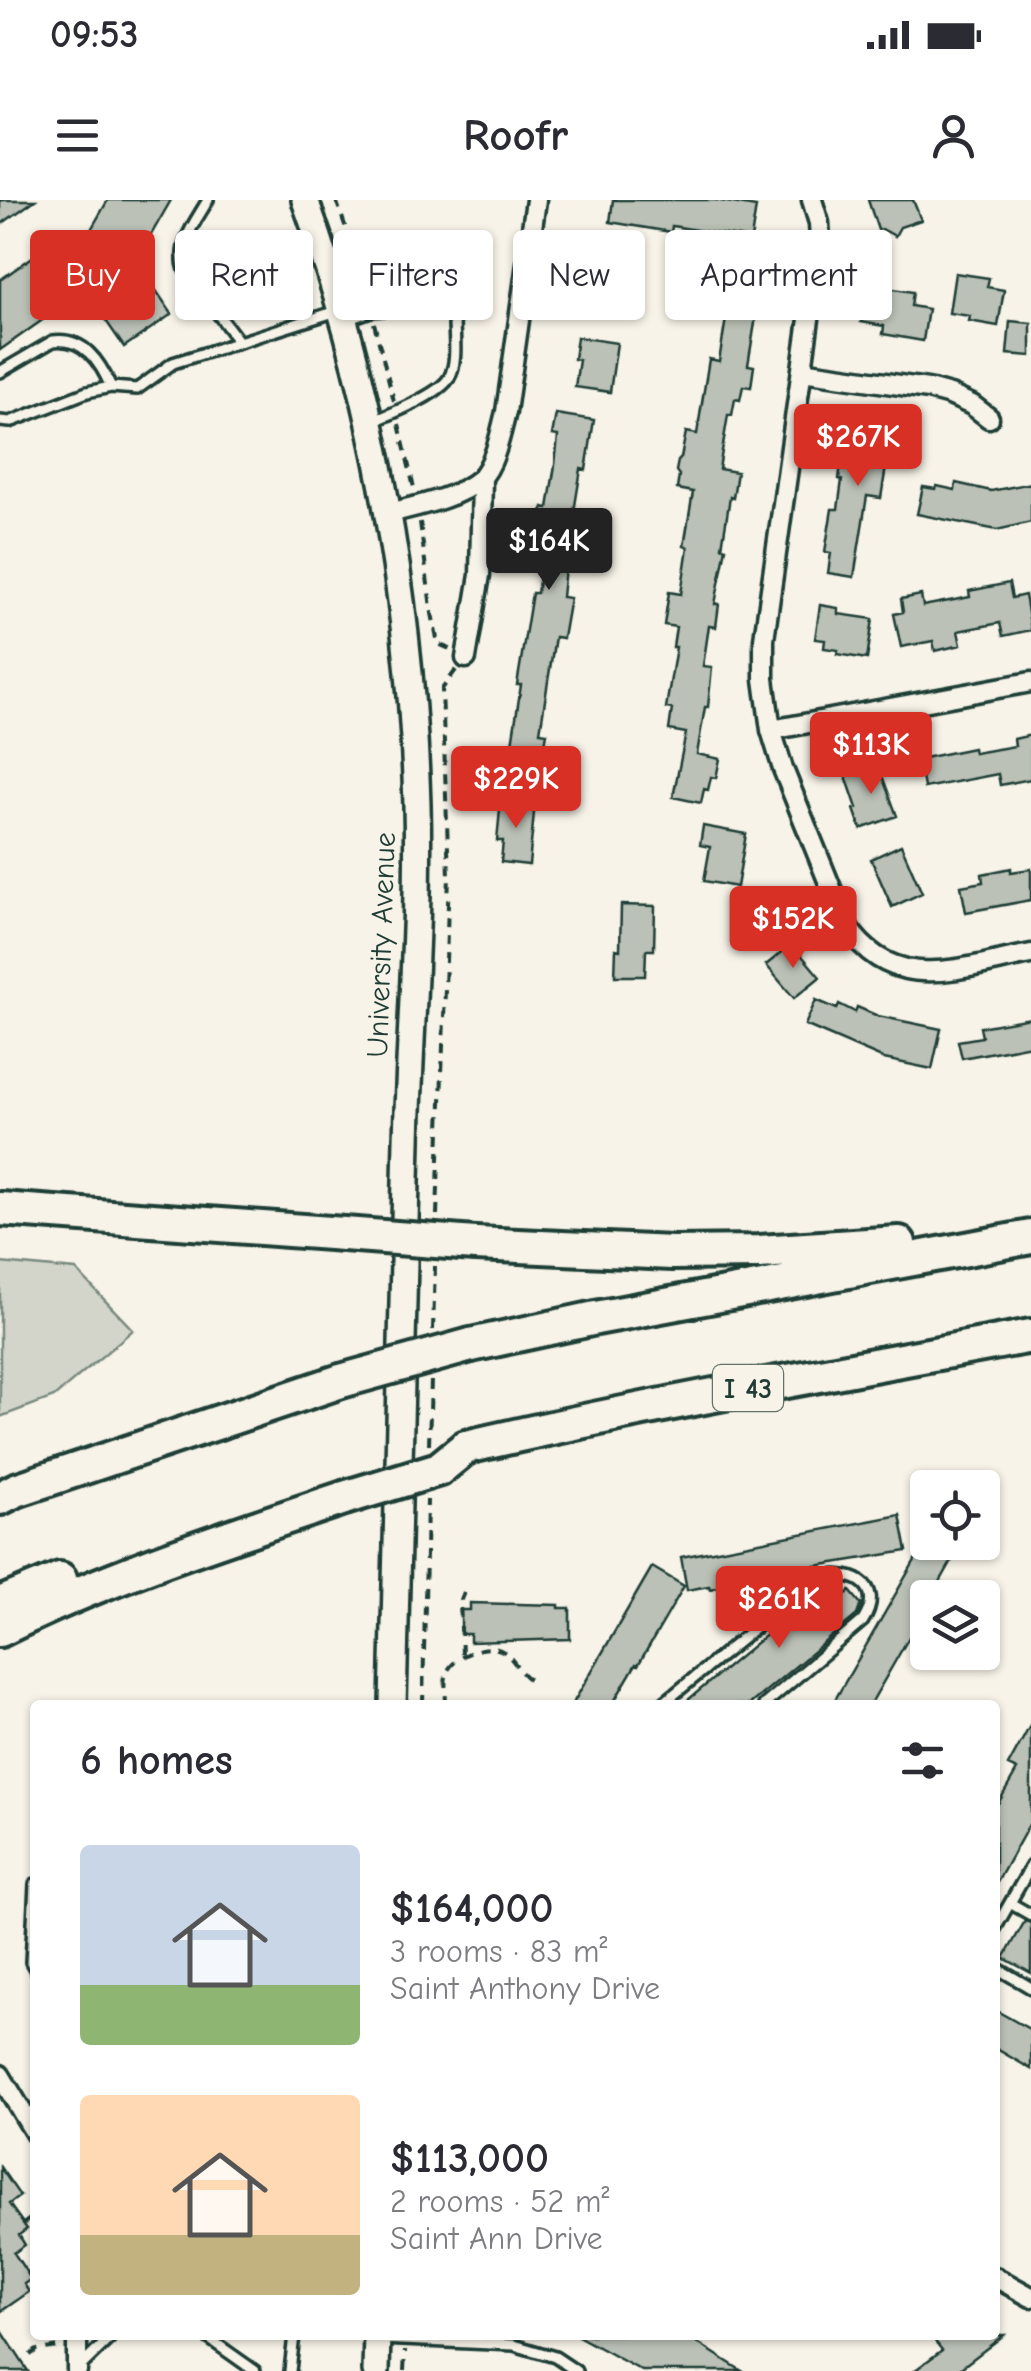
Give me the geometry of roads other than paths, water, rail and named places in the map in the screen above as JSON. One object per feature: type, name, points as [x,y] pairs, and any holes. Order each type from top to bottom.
[{"type":"highway","points":[[0,1209],[474,1244],[672,1253],[912,1242],[974,1248]]},
{"type":"highway","points":[[0,1498],[341,1381],[471,1345],[596,1318],[1031,1238]]},
{"type":"highway","name":"I 43","points":[[0,1604],[200,1527],[344,1489],[466,1447],[621,1412],[1031,1336]]},
{"type":"highway","points":[[0,1630],[344,1489]]},
{"type":"main road","name":"University Avenue","points":[[304,200],[333,291]]},
{"type":"main road","name":"University Avenue","points":[[342,320],[389,513],[411,700],[417,857],[393,1700]]},
{"type":"main road","points":[[376,2371],[377,2340]]},
{"type":"street","points":[[466,658],[480,575],[482,478],[498,445],[506,412],[536,200]]},
{"type":"street","points":[[812,200],[820,241],[764,638],[764,680],[771,730],[846,924],[868,952],[886,964],[926,972],[1031,954]]},
{"type":"street","points":[[802,372],[928,389],[972,405],[989,418]]},
{"type":"street","points":[[389,513],[445,498],[482,478]]},
{"type":"street","points":[[771,730],[1031,682]]},
{"type":"street","points":[[0,2074],[30,2125]]},
{"type":"street","points":[[1000,2280],[1031,2298]]},
{"type":"street","points":[[77,2340],[77,2370]]},
{"type":"lane","points":[[208,200],[186,238],[182,261],[239,342]]},
{"type":"lane","points":[[0,421],[10,422],[87,392],[111,387],[137,388],[174,363],[333,318]]},
{"type":"lane","points":[[369,423],[396,412],[449,378],[454,361],[454,320]]},
{"type":"lane","points":[[0,372],[62,339],[90,352],[111,387]]},
{"type":"lane","points":[[668,1700],[815,1580],[829,1574],[844,1575],[865,1586],[872,1598],[863,1620],[770,1700]]},
{"type":"lane","points":[[1000,1920],[1031,1866]]},
{"type":"lane","points":[[1010,1903],[1031,1915]]},
{"type":"lane","points":[[1000,1970],[1031,1988]]},
{"type":"lane","points":[[77,2370],[108,2340]]},
{"type":"lane","points":[[211,2340],[255,2371]]},
{"type":"lane","points":[[290,2371],[293,2340]]},
{"type":"lane","points":[[428,2340],[514,2345],[555,2357],[576,2371]]}]
